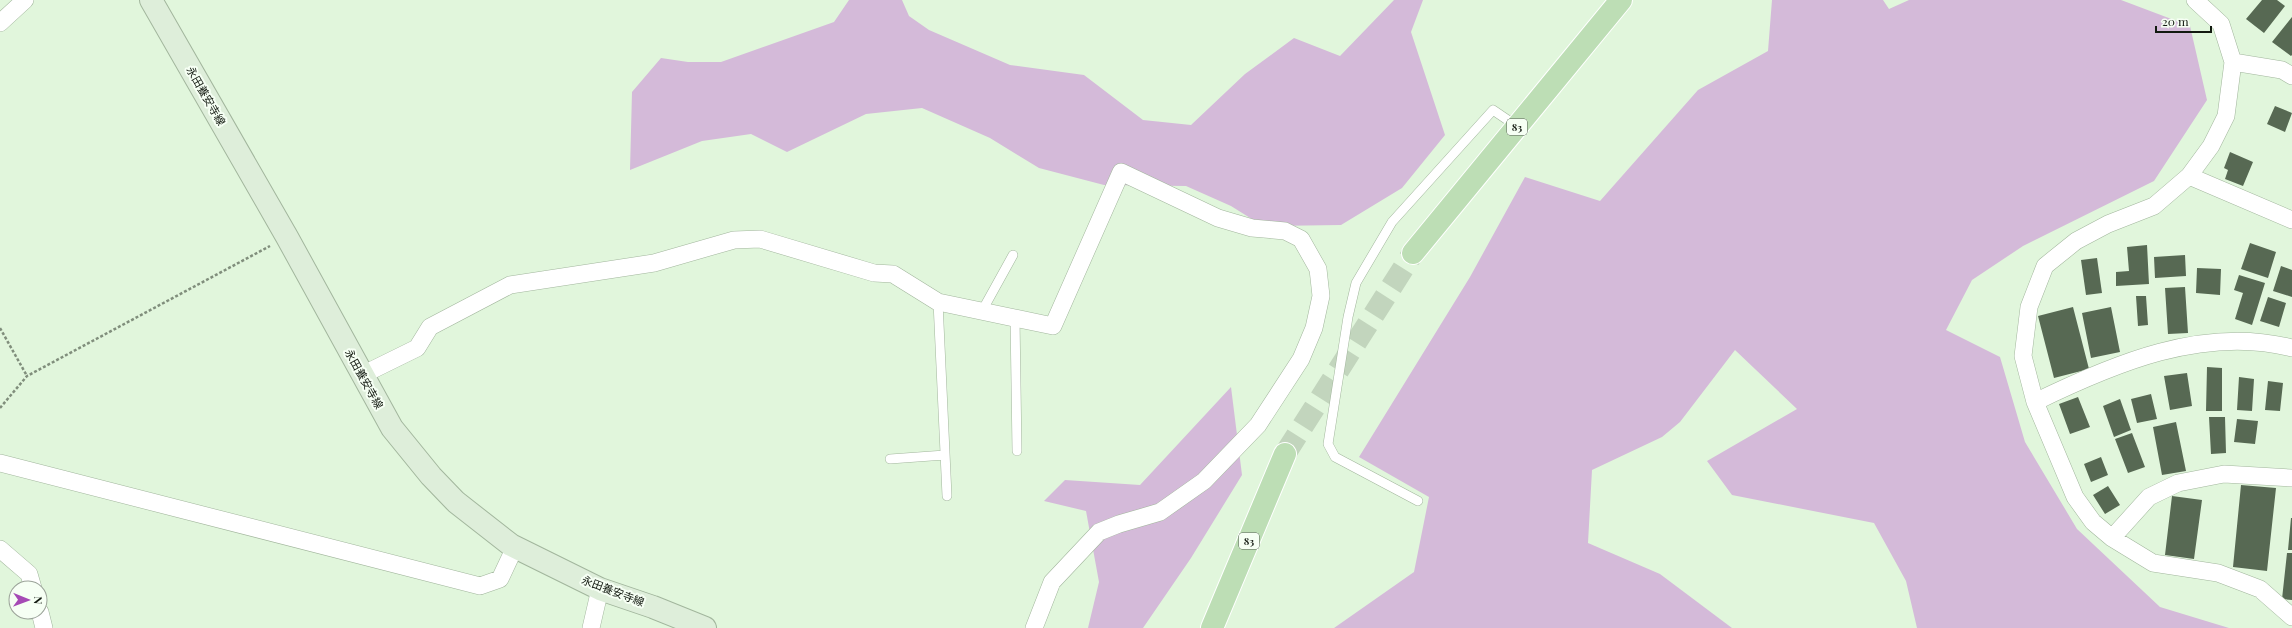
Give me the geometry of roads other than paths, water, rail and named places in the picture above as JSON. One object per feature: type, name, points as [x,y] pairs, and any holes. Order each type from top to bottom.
[{"type":"main road","name":"83","points":[[1413,253],[1621,0]]},
{"type":"main road","name":"83","points":[[1212,628],[1285,454]]},
{"type":"street","points":[[0,23],[25,0]]},
{"type":"street","name":"永田養安寺線","points":[[152,0],[287,237],[392,428],[430,476],[456,502],[516,547],[600,589],[652,607],[705,628]]},
{"type":"street","points":[[2195,0],[2221,24],[2233,62],[2226,116],[2211,146],[2189,176],[2154,206],[2108,224],[2076,241],[2045,266],[2029,307],[2023,356],[2035,402],[2075,497],[2093,522],[2112,538],[2153,563],[2218,573],[2260,589],[2292,617]]},
{"type":"street","points":[[2233,62],[2282,70],[2292,76]]},
{"type":"street","points":[[362,375],[417,348],[430,327],[510,285],[654,263],[734,240],[760,239],[874,273],[893,274],[938,302],[1053,326],[1121,172],[1218,218],[1252,228],[1285,231],[1301,239],[1318,269],[1321,296],[1314,328],[1301,359],[1258,425],[1204,481],[1160,512],[1119,524],[1099,532],[1052,582],[1034,628]]},
{"type":"street","points":[[2189,176],[2292,220]]},
{"type":"street","points":[[2035,402],[2085,377],[2155,352],[2215,342],[2268,342],[2292,348]]},
{"type":"street","points":[[0,462],[480,586],[500,579],[516,547]]},
{"type":"street","points":[[2112,538],[2149,497],[2178,483],[2224,474],[2292,478]]},
{"type":"street","points":[[0,549],[29,574],[31,580]]},
{"type":"street","points":[[591,628],[600,589]]},
{"type":"lane","points":[[1418,501],[1335,456],[1328,444],[1348,317],[1356,283],[1392,222],[1493,110],[1518,127]]},
{"type":"lane","points":[[982,311],[1014,255]]},
{"type":"lane","points":[[938,302],[947,496]]},
{"type":"lane","points":[[1015,318],[1017,451]]},
{"type":"lane","points":[[890,459],[945,455]]},
{"type":"tunnel","points":[[1285,454],[1413,253]]}]
